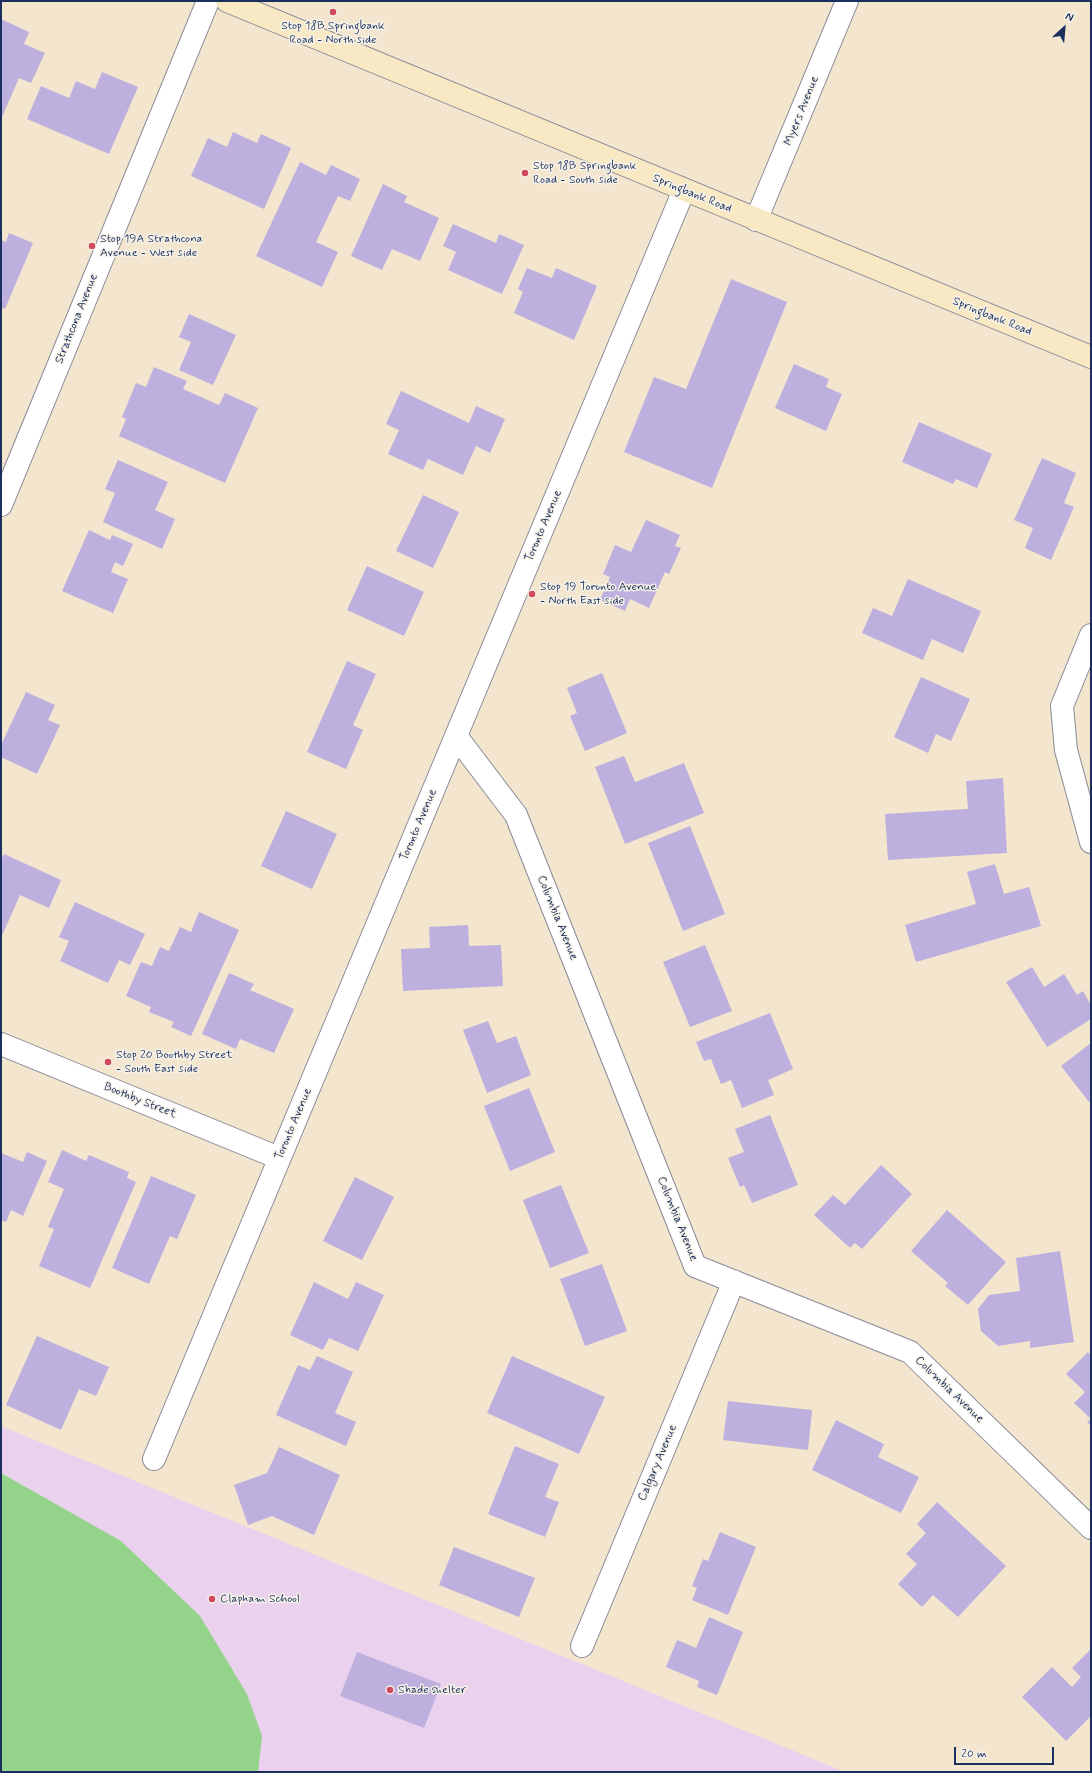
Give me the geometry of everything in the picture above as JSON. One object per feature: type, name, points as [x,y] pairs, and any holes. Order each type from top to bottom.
[{"type":"main road","name":"Springbank Road","points":[[227,1],[1091,357]]},
{"type":"street","name":"Strathcona Avenue","points":[[3,497],[208,1]]},
{"type":"street","name":"Myers Avenue","points":[[756,220],[847,1]]},
{"type":"street","name":"Toronto Avenue","points":[[154,1459],[684,190]]},
{"type":"street","points":[[1091,635],[1062,706],[1066,750],[1091,842]]},
{"type":"street","name":"Columbia Avenue","points":[[456,736],[516,815],[695,1266],[910,1352],[1091,1528]]},
{"type":"street","name":"Boothby Street","points":[[1,1044],[279,1158]]},
{"type":"street","name":"Calgary Avenue","points":[[582,1646],[734,1281]]},
{"type":"shaded area","name":"Clapham School","points":[[1,1426],[845,1772],[1,1772]]},
{"type":"green space","points":[[1,1473],[121,1541],[200,1616],[247,1694],[262,1736],[258,1772],[1,1772]]},
{"type":"building","points":[[1,19],[29,32],[24,44],[45,53],[31,83],[19,78],[2,117]]},
{"type":"building","points":[[102,72],[138,87],[109,154],[27,119],[41,86],[69,98],[76,81],[95,89]]},
{"type":"building","points":[[233,132],[257,143],[261,134],[291,148],[264,209],[191,176],[208,138],[227,147]]},
{"type":"building","points":[[300,162],[326,175],[331,165],[360,179],[350,201],[338,196],[316,242],[338,252],[322,287],[256,256]]},
{"type":"building","points":[[383,184],[407,196],[404,202],[439,218],[420,261],[392,249],[382,270],[351,256]]},
{"type":"building","points":[[453,224],[496,243],[499,234],[524,245],[502,294],[448,270],[456,252],[443,246]]},
{"type":"building","points":[[9,233],[33,243],[5,309],[1,307],[1,240],[6,242]]},
{"type":"building","points":[[527,268],[552,278],[556,268],[597,286],[574,340],[514,313],[523,292],[518,289]]},
{"type":"building","points":[[731,279],[787,302],[712,488],[624,452],[654,377],[686,389]]},
{"type":"building","points":[[189,314],[236,335],[213,385],[179,370],[191,342],[179,337]]},
{"type":"building","points":[[794,364],[829,379],[826,387],[842,394],[826,431],[775,408]]},
{"type":"building","points":[[154,367],[187,381],[183,389],[219,405],[225,393],[258,408],[225,483],[119,436],[126,419],[122,417],[136,383],[146,387]]},
{"type":"building","points":[[401,391],[469,423],[476,406],[505,419],[490,453],[476,446],[463,475],[428,459],[423,470],[388,454],[399,430],[386,424]]},
{"type":"building","points":[[919,422],[992,454],[977,488],[956,479],[953,484],[902,462]]},
{"type":"building","points":[[1042,458],[1076,473],[1064,503],[1074,507],[1051,560],[1025,548],[1033,528],[1014,520]]},
{"type":"building","points":[[118,460],[168,482],[155,510],[175,519],[162,549],[103,522],[115,493],[105,489]]},
{"type":"building","points":[[423,495],[459,512],[433,568],[396,551]]},
{"type":"building","points":[[646,520],[680,535],[675,546],[681,548],[669,574],[665,572],[649,608],[630,599],[625,611],[600,600],[610,577],[603,574],[615,545],[631,552]]},
{"type":"building","points":[[89,530],[110,540],[112,535],[133,544],[123,566],[115,562],[111,572],[128,579],[113,613],[62,591]]},
{"type":"building","points":[[367,566],[424,592],[404,636],[347,610]]},
{"type":"building","points":[[908,579],[981,611],[963,653],[932,639],[923,660],[862,633],[873,608],[892,616]]},
{"type":"building","points":[[347,661],[376,674],[353,725],[363,730],[346,769],[307,752]]},
{"type":"building","points":[[602,673],[627,733],[585,751],[570,716],[577,713],[567,688]]},
{"type":"building","points":[[921,677],[970,699],[951,741],[936,734],[928,753],[894,737]]},
{"type":"building","points":[[26,692],[55,705],[48,720],[60,725],[37,774],[1,757],[1,745]]},
{"type":"building","points":[[624,756],[635,782],[684,763],[704,813],[625,844],[595,767]]},
{"type":"building","points":[[1003,778],[1007,853],[888,860],[885,814],[968,809],[966,781]]},
{"type":"building","points":[[286,811],[337,834],[312,889],[261,866]]},
{"type":"building","points":[[690,826],[725,914],[683,931],[648,843]]},
{"type":"building","points":[[4,854],[61,880],[49,908],[20,895],[1,938],[1,860]]},
{"type":"building","points":[[995,864],[1004,894],[1029,887],[1041,926],[916,962],[905,925],[976,904],[967,872]]},
{"type":"building","points":[[75,902],[145,934],[130,965],[119,960],[108,983],[60,961],[69,941],[59,937]]},
{"type":"building","points":[[199,912],[239,930],[191,1036],[171,1027],[174,1022],[149,1012],[151,1007],[126,996],[141,962],[152,966],[160,947],[169,951],[180,927],[191,932]]},
{"type":"building","points":[[468,925],[469,946],[501,945],[503,986],[403,991],[401,949],[430,948],[429,927]]},
{"type":"building","points":[[705,945],[732,1011],[690,1027],[663,962]]},
{"type":"building","points":[[1032,967],[1044,987],[1064,974],[1077,995],[1083,991],[1091,1005],[1091,1019],[1047,1047],[1006,982]]},
{"type":"building","points":[[229,973],[254,984],[250,990],[294,1009],[274,1053],[240,1039],[236,1049],[202,1034]]},
{"type":"building","points":[[770,1013],[793,1069],[768,1080],[774,1095],[742,1108],[731,1080],[721,1084],[711,1059],[704,1061],[696,1042]]},
{"type":"building","points":[[488,1021],[497,1043],[516,1036],[531,1075],[487,1093],[463,1030]]},
{"type":"building","points":[[1091,1043],[1091,1100],[1089,1102],[1061,1066]]},
{"type":"building","points":[[529,1088],[555,1152],[510,1171],[484,1106]]},
{"type":"building","points":[[770,1115],[798,1185],[752,1203],[744,1185],[740,1187],[728,1158],[744,1152],[735,1129]]},
{"type":"building","points":[[62,1150],[86,1161],[89,1155],[129,1172],[127,1178],[136,1182],[90,1288],[39,1266],[54,1229],[48,1227],[64,1189],[48,1182]]},
{"type":"building","points":[[27,1152],[47,1161],[23,1216],[11,1210],[6,1222],[1,1220],[1,1153],[23,1162]]},
{"type":"building","points":[[881,1165],[912,1194],[862,1249],[855,1243],[850,1248],[814,1215],[833,1195],[845,1205]]},
{"type":"building","points":[[151,1176],[196,1195],[177,1239],[170,1236],[149,1284],[112,1268]]},
{"type":"building","points":[[355,1177],[394,1197],[362,1260],[323,1241]]},
{"type":"building","points":[[561,1185],[589,1253],[550,1268],[523,1200]]},
{"type":"building","points":[[947,1210],[1006,1262],[968,1305],[945,1286],[948,1283],[911,1251]]},
{"type":"building","points":[[1060,1251],[1074,1342],[1030,1348],[1030,1341],[998,1346],[981,1331],[978,1309],[989,1295],[1020,1291],[1016,1258]]},
{"type":"building","points":[[602,1264],[627,1331],[585,1346],[560,1279]]},
{"type":"building","points":[[314,1282],[348,1299],[356,1282],[384,1295],[358,1351],[329,1338],[323,1350],[290,1335]]},
{"type":"building","points":[[37,1336],[109,1367],[96,1396],[79,1389],[61,1430],[6,1405]]},
{"type":"building","points":[[1088,1352],[1091,1356],[1091,1419],[1074,1403],[1085,1392],[1066,1374]]},
{"type":"building","points":[[317,1356],[353,1372],[335,1413],[356,1422],[346,1446],[276,1415],[298,1365],[310,1370]]},
{"type":"building","points":[[512,1356],[605,1397],[579,1454],[487,1413]]},
{"type":"building","points":[[728,1401],[812,1410],[808,1450],[723,1440]]},
{"type":"building","points":[[1091,1419],[1091,1426],[1087,1422]]},
{"type":"building","points":[[836,1420],[884,1444],[878,1457],[919,1477],[901,1513],[812,1470]]},
{"type":"building","points":[[515,1446],[559,1464],[545,1497],[559,1502],[545,1537],[488,1514]]},
{"type":"building","points":[[279,1447],[340,1475],[314,1535],[272,1516],[248,1525],[234,1485],[267,1473]]},
{"type":"building","points":[[937,1502],[1006,1566],[958,1617],[933,1595],[922,1607],[898,1584],[917,1564],[906,1554],[926,1533],[917,1524]]},
{"type":"building","points":[[720,1532],[756,1547],[728,1615],[692,1600],[697,1588],[692,1586],[703,1559],[708,1561]]},
{"type":"building","points":[[454,1547],[535,1578],[519,1617],[439,1585]]},
{"type":"building","points":[[709,1617],[743,1632],[717,1695],[697,1687],[699,1681],[666,1667],[677,1640],[696,1648]]},
{"type":"building","points":[[1091,1649],[1091,1716],[1066,1741],[1022,1697],[1052,1667],[1072,1687],[1081,1677],[1072,1668]]},
{"type":"building","name":"Shade shelter","points":[[357,1652],[441,1684],[424,1728],[340,1696]]},
{"type":"place","name":"Stop 18B Springbank Road - North side","points":[[333,12]]},
{"type":"place","name":"Stop 18B Springbank Road - South side","points":[[525,173]]},
{"type":"place","name":"Stop 19A Strathcona Avenue - West side","points":[[92,246]]},
{"type":"place","name":"Stop 19 Toronto Avenue - North East side","points":[[532,594]]},
{"type":"place","name":"Stop 20 Boothby Street - South East side","points":[[108,1062]]},
{"type":"place","name":"Clapham School","points":[[212,1599]]},
{"type":"place","name":"Shade shelter","points":[[390,1690]]}]
